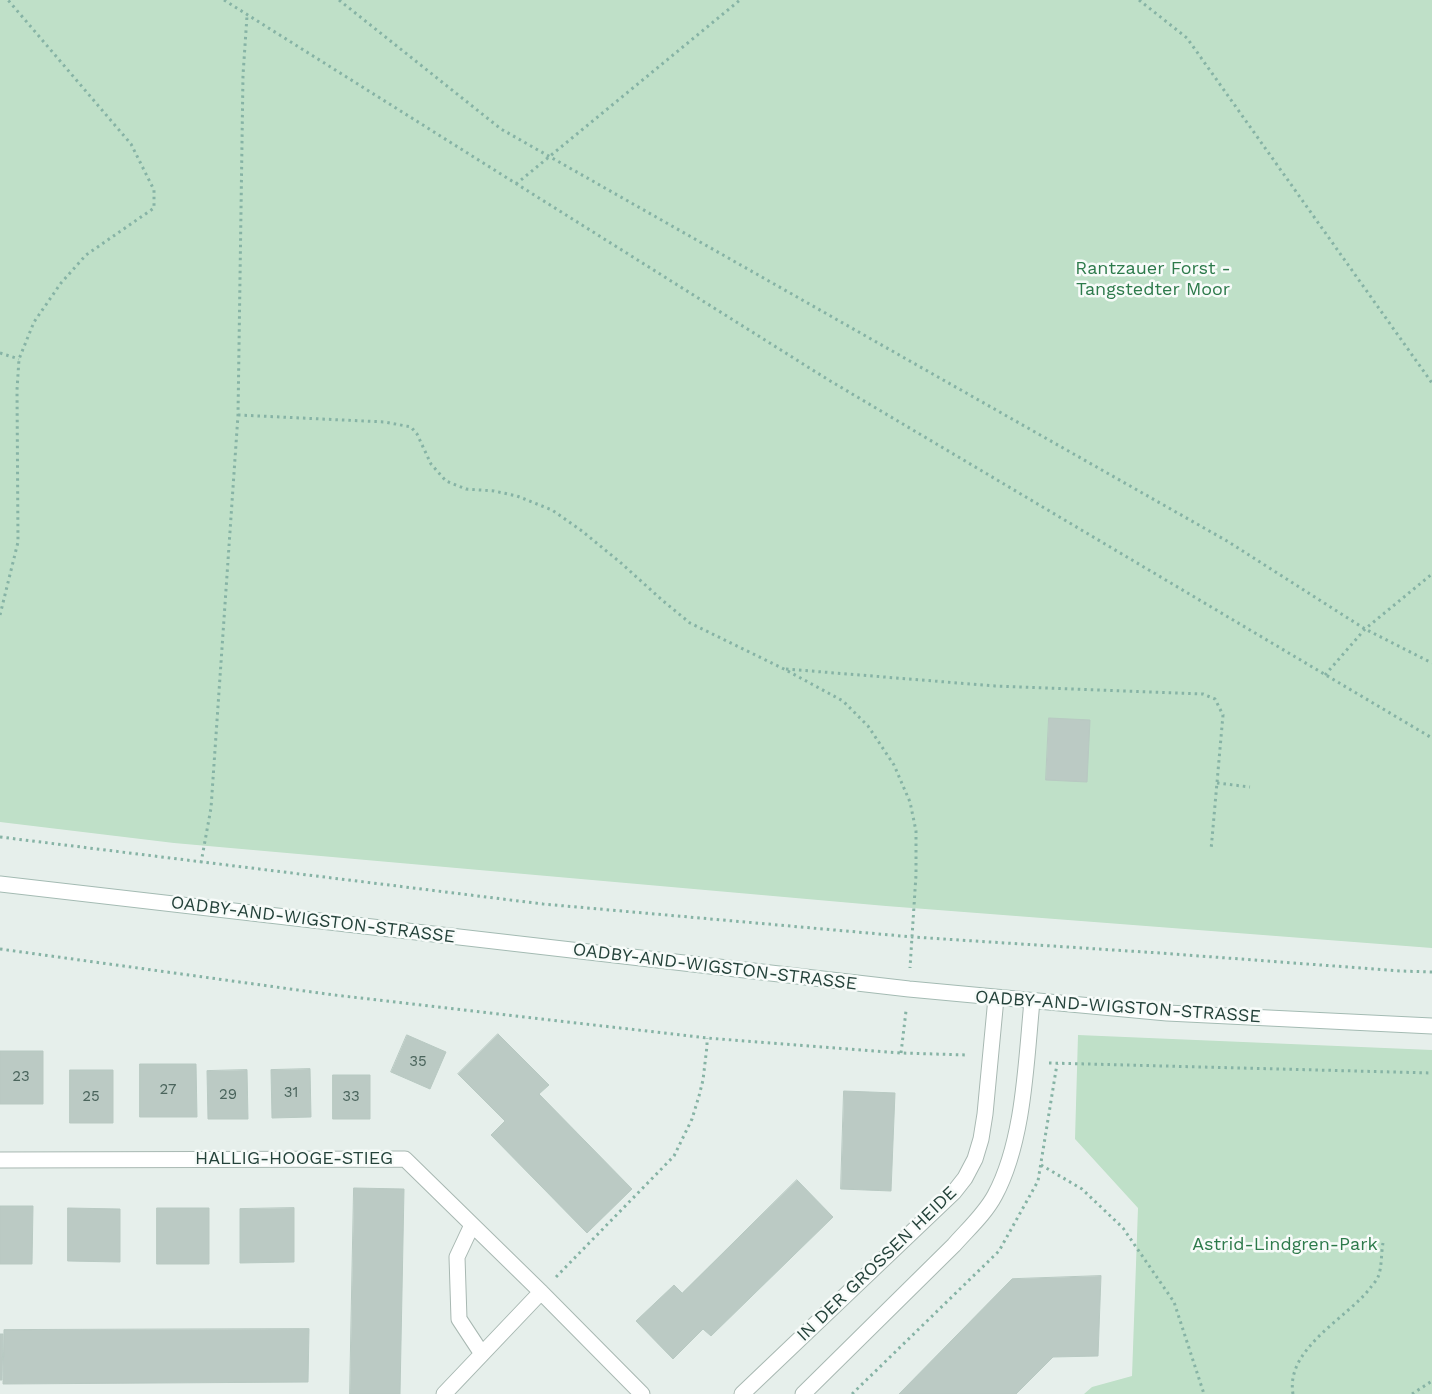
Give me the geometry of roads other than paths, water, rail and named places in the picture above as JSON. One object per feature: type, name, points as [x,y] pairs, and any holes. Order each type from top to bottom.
[{"type":"street","name":"OADBY-AND-WIGSTON-STRASSE","points":[[0,884],[996,998],[1167,1013],[1432,1026]]},
{"type":"street","name":"IN DER GROSSEN HEIDE","points":[[742,1394],[954,1192],[965,1178],[975,1159],[986,1114],[996,998]]},
{"type":"street","name":"IN DER GROSSEN HEIDE","points":[[803,1394],[954,1244],[977,1220],[995,1196],[1011,1157],[1020,1111],[1032,1001]]},
{"type":"street","name":"HALLIG-HOOGE-STIEG","points":[[0,1160],[405,1159],[642,1394]]},
{"type":"street","points":[[472,1225],[457,1257],[458,1319],[482,1354]]},
{"type":"street","points":[[444,1394],[541,1292]]},
{"type":"park label","name":"Rantzauer Forst - Tangstedter Moor","points":[[1153,279]]},
{"type":"park label","name":"Astrid-Lindgren-Park","points":[[1285,1245]]}]
